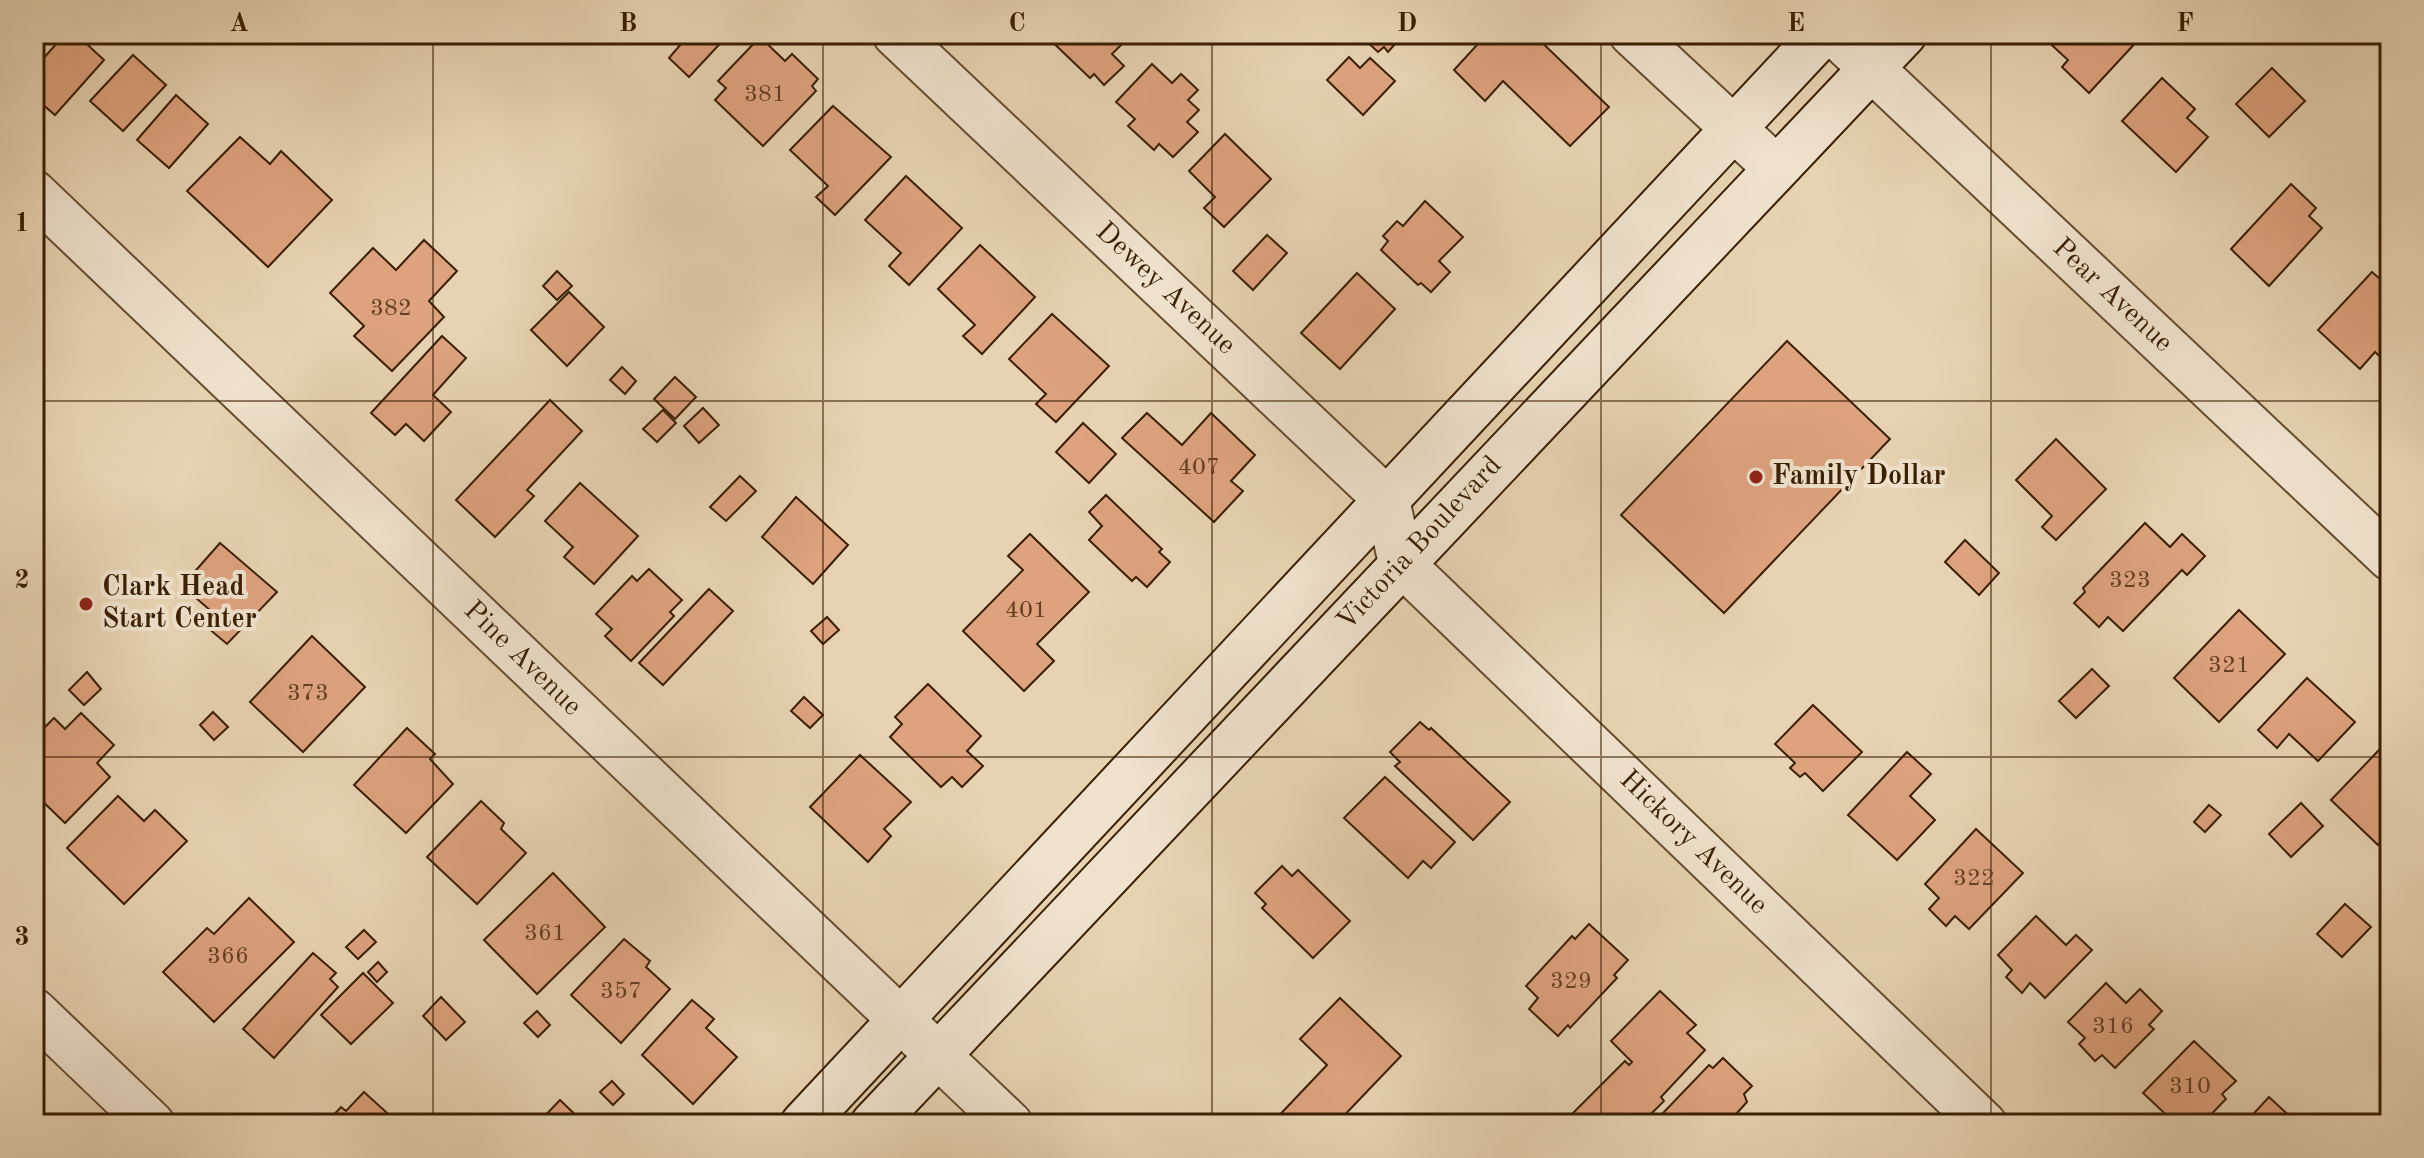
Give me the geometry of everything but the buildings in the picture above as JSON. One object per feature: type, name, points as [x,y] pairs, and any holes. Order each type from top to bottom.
[{"type":"street","name":"Dewey Avenue","points":[[895,34],[1387,500]]},
{"type":"street","points":[[1632,34],[1776,168]]},
{"type":"street","name":"Victoria Boulevard","points":[[803,1124],[1822,34]]},
{"type":"street","name":"Pear Avenue","points":[[1835,34],[2390,558]]},
{"type":"street","name":"Victoria Boulevard","points":[[873,1124],[1904,34]]},
{"type":"street","name":"Pine Avenue","points":[[34,193],[1010,1124]]},
{"type":"street","points":[[1387,500],[1401,563]]},
{"type":"street","name":"Hickory Avenue","points":[[1401,563],[1984,1124]]},
{"type":"street","points":[[34,1011],[152,1124]]},
{"type":"place","name":"Family Dollar","points":[[1756,477]]},
{"type":"place","name":"Clark Head Start Center","points":[[86,604]]}]
